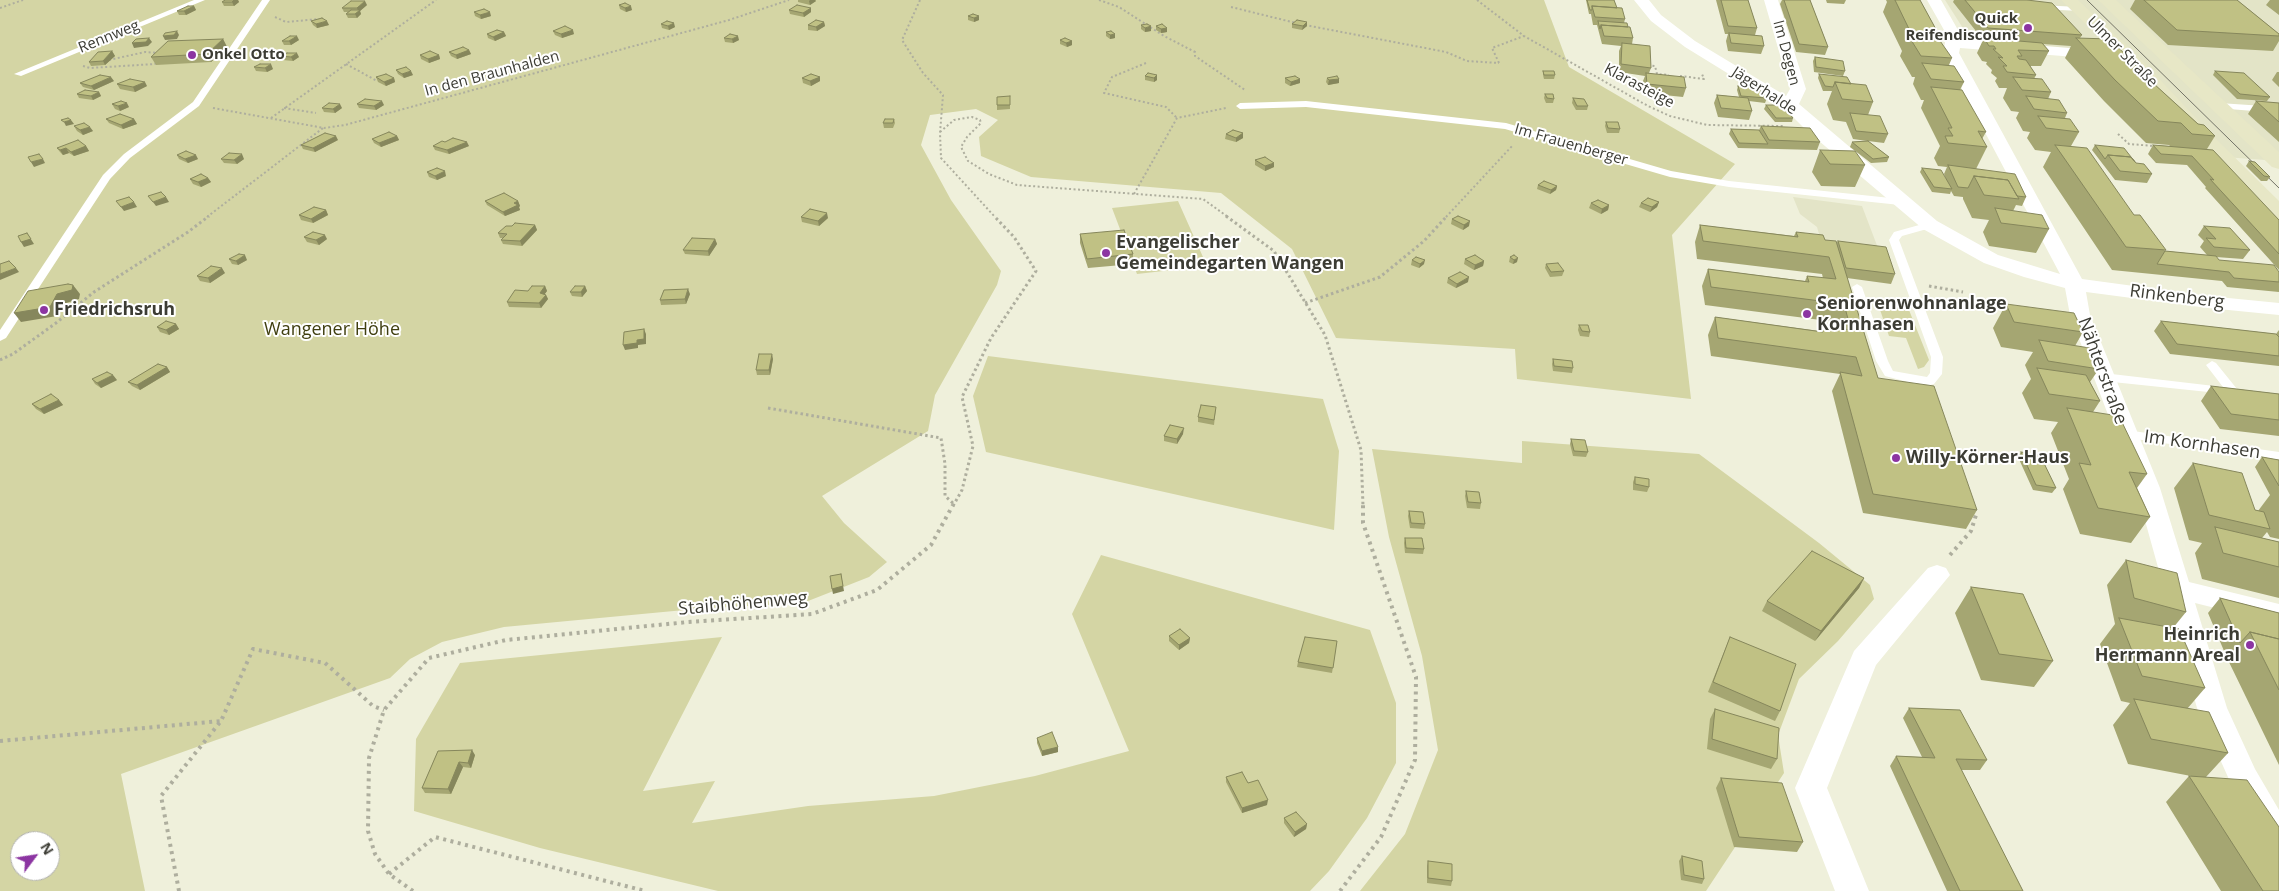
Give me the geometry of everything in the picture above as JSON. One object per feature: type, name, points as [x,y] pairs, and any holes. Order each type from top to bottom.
[{"type":"street","name":"Jägerhalde","points":[[1642,0],[1656,18],[1690,44],[1790,105],[1900,202],[1930,225],[1991,259],[2031,273],[2075,284]]},
{"type":"street","name":"Im Degen","points":[[1771,0],[1798,89],[1790,105]]},
{"type":"street","name":"Nähterstraße","points":[[1934,0],[1951,30],[1953,44],[1951,53],[2075,284],[2080,315],[2148,488],[2212,708],[2243,777],[2279,839]]},
{"type":"street","name":"Ulmer Straße","points":[[2106,0],[2279,163]]},
{"type":"street","name":"Ulmer Straße","points":[[2074,4],[2128,56],[2205,139],[2279,213]]},
{"type":"street","points":[[1953,44],[2128,56]]},
{"type":"street","name":"Rinkenberg","points":[[2075,284],[2208,302],[2279,309]]},
{"type":"street","points":[[1852,891],[1811,788],[1864,659],[1937,575]]},
{"type":"street","points":[[2177,589],[2279,614]]},
{"type":"lane","name":"Rennweg","points":[[18,74],[201,0]]},
{"type":"lane","points":[[0,338],[106,178],[127,156],[196,104],[266,0]]},
{"type":"lane","points":[[2044,0],[2074,4]]},
{"type":"lane","points":[[2031,6],[2074,4]]},
{"type":"lane","name":"Im Frauenberger","points":[[1240,106],[1306,104],[1506,126],[1670,174],[1729,184],[1789,188],[1900,202]]},
{"type":"lane","points":[[2219,106],[2279,110]]},
{"type":"lane","points":[[1857,287],[1882,361],[1889,373],[1912,379],[1930,380],[1936,374],[1937,357],[1894,240],[1898,234],[1930,225]]},
{"type":"lane","points":[[2103,377],[2233,392],[2212,364]]},
{"type":"lane","name":"Im Kornhasen","points":[[2126,434],[2279,456]]},
{"type":"path","points":[[0,8],[23,0]]},
{"type":"path","points":[[270,118],[436,0]]},
{"type":"path","name":"In den Braunhalden","points":[[196,104],[324,128],[345,125],[729,20],[789,0]]},
{"type":"path","name":"Staibhöhenweg","points":[[384,710],[430,658],[506,640],[688,622],[812,614],[877,590],[930,545],[962,490],[973,446],[962,397],[991,338],[1036,271],[1014,237],[970,192],[941,158],[940,133],[944,95],[923,73],[902,40],[920,0]]},
{"type":"path","points":[[1099,0],[1119,8],[1164,36],[1195,52],[1195,56],[1262,101],[1263,105]]},
{"type":"path","name":"Klarasteige","points":[[1477,0],[1524,36],[1648,106],[1670,116],[1707,125],[1812,126]]},
{"type":"path","points":[[1231,7],[1326,29],[1394,40],[1446,52],[1467,61],[1499,62],[1492,48],[1524,36]]},
{"type":"path","points":[[271,11],[280,21],[322,20]]},
{"type":"path","points":[[104,61],[145,52],[160,53]]},
{"type":"path","points":[[56,58],[90,68],[154,64],[162,57]]},
{"type":"path","points":[[72,63],[88,62]]},
{"type":"path","points":[[1146,63],[1112,77],[1104,93],[1166,107],[1177,118]]},
{"type":"path","points":[[346,64],[377,81]]},
{"type":"path","points":[[1648,65],[1655,66],[1657,74],[1671,75]]},
{"type":"path","points":[[1679,76],[1704,78],[1701,69]]},
{"type":"path","points":[[1134,194],[1177,118],[1240,106]]},
{"type":"path","points":[[284,108],[316,113]]},
{"type":"path","points":[[940,133],[954,120],[972,117],[980,120],[981,123],[967,136],[961,147],[968,161],[989,174],[1017,184],[1204,199],[1274,251],[1325,335],[1361,450],[1363,523],[1416,677],[1415,760],[1381,837],[1340,891]]},
{"type":"path","points":[[1305,303],[1380,277],[1424,241],[1513,145],[1506,126]]},
{"type":"path","points":[[0,360],[13,354],[56,323],[94,292],[188,232],[324,128]]},
{"type":"path","points":[[2118,134],[2129,144],[2162,146]]},
{"type":"path","points":[[1909,283],[1963,292]]},
{"type":"path","points":[[1883,300],[1904,303]]},
{"type":"path","points":[[768,408],[941,438],[945,464],[944,496],[954,504]]},
{"type":"path","points":[[1937,575],[1957,545],[1971,531],[1976,515],[1973,506]]},
{"type":"path","points":[[179,891],[161,796],[222,721],[253,649],[325,662],[373,706],[384,710],[369,758],[368,830],[375,854],[389,874],[414,891]]},
{"type":"path","points":[[0,741],[222,721]]},
{"type":"path","points":[[389,874],[435,837],[645,891]]},
{"type":"shaded area","points":[[1945,0],[2279,0],[2279,161],[2210,156],[2114,54],[1973,44]]},
{"type":"shaded area","points":[[1793,197],[1862,206],[1881,256],[1823,248],[1817,227],[1800,214]]},
{"type":"green space","name":"Wangener Höhe","points":[[0,0],[1544,0],[1569,67],[1735,164],[1672,235],[1691,399],[1517,379],[1515,349],[1336,338],[1292,249],[1221,193],[1031,177],[981,156],[979,137],[998,120],[976,109],[930,115],[921,145],[951,200],[1001,271],[997,285],[935,395],[928,431],[822,496],[844,523],[887,562],[869,577],[803,603],[695,609],[504,627],[442,642],[410,659],[390,678],[121,774],[145,891],[0,891]]},
{"type":"green space","points":[[1178,201],[1207,266],[1137,274],[1112,208]]},
{"type":"green space","points":[[1877,301],[1907,305],[1929,360],[1924,367],[1918,369],[1906,338],[1889,336]]},
{"type":"green space","points":[[988,356],[1323,399],[1339,451],[1334,530],[986,452],[973,396]]},
{"type":"green space","points":[[1522,441],[1699,454],[1819,543],[1870,585],[1874,599],[1838,641],[1799,679],[1778,735],[1784,773],[1706,891],[1360,891],[1405,834],[1438,750],[1422,656],[1389,537],[1372,449],[1522,463]]},
{"type":"green space","points":[[1101,555],[1370,630],[1396,703],[1396,763],[1367,818],[1329,871],[1310,891],[718,891],[540,848],[414,811],[416,739],[460,663],[722,637],[643,791],[715,781],[692,823],[808,806],[934,796],[1035,776],[1129,751],[1072,614]]},
{"type":"building","points":[[234,0],[232,2],[222,2]]},
{"type":"building","points":[[1587,0],[1614,0],[1617,8],[1592,6],[1592,10],[1590,10]]},
{"type":"building","points":[[1721,0],[1748,0],[1757,28],[1728,26]]},
{"type":"building","points":[[1784,0],[1810,0],[1828,47],[1799,44]]},
{"type":"building","points":[[1895,0],[1920,0],[1938,33],[1910,31]]},
{"type":"building","points":[[1965,0],[2027,0],[2052,3],[2082,35],[1988,28]]},
{"type":"building","points":[[2144,0],[2237,0],[2279,34],[2279,36],[2177,30]]},
{"type":"building","points":[[351,1],[365,1],[357,8],[342,8]]},
{"type":"building","points":[[625,3],[631,6],[625,8],[619,5]]},
{"type":"building","points":[[797,5],[811,8],[803,13],[789,10]]},
{"type":"building","points":[[188,6],[194,6],[184,11],[177,11]]},
{"type":"building","points":[[1592,6],[1622,8],[1625,19],[1595,17]]},
{"type":"building","points":[[484,9],[490,12],[480,15],[474,12]]},
{"type":"building","points":[[351,10],[360,10],[355,14],[346,14]]},
{"type":"building","points":[[973,14],[979,16],[974,18],[968,16]]},
{"type":"building","points":[[322,18],[327,21],[316,24],[311,21]]},
{"type":"building","points":[[816,20],[824,22],[816,27],[808,25]]},
{"type":"building","points":[[1297,20],[1307,22],[1303,26],[1292,24]]},
{"type":"building","points":[[667,21],[674,23],[668,26],[661,24]]},
{"type":"building","points":[[1598,21],[1627,23],[1628,27],[1601,25],[1600,29]]},
{"type":"building","points":[[1147,24],[1151,26],[1145,28],[1141,25]]},
{"type":"building","points":[[1162,24],[1167,28],[1161,29],[1156,26]]},
{"type":"building","points":[[1601,25],[1630,27],[1633,38],[1604,36]]},
{"type":"building","points":[[565,26],[573,30],[561,34],[553,31]]},
{"type":"building","points":[[497,30],[504,32],[493,37],[487,34]]},
{"type":"building","points":[[177,31],[174,35],[163,36],[165,33]]},
{"type":"building","points":[[1111,31],[1115,34],[1110,35],[1106,32]]},
{"type":"building","points":[[1729,33],[1762,36],[1764,46],[1731,43]]},
{"type":"building","points":[[730,34],[738,36],[732,39],[724,38]]},
{"type":"building","points":[[1908,35],[1938,38],[1952,58],[1921,56]]},
{"type":"building","points":[[290,36],[297,36],[289,41],[282,41]]},
{"type":"building","points":[[149,38],[146,42],[132,43],[136,39]]},
{"type":"building","points":[[1065,38],[1072,41],[1066,43],[1060,40]]},
{"type":"building","points":[[1984,38],[2042,43],[2049,51],[2018,50],[2022,56],[2017,56],[2019,59],[2026,60],[2036,75],[2007,72],[2003,66],[2007,66],[1998,57],[2003,58],[1993,49],[1996,49],[1994,46],[1989,46]]},
{"type":"building","points":[[2076,38],[2110,39],[2153,83],[2198,124],[2204,125],[2215,136],[2192,134],[2181,123],[2158,121],[2115,80]]},
{"type":"building","points":[[223,39],[207,54],[151,57],[168,41]]},
{"type":"building","points":[[1622,43],[1650,46],[1651,68],[1621,64]]},
{"type":"building","points":[[463,47],[469,50],[456,55],[449,52]]},
{"type":"building","points":[[112,51],[103,61],[89,62],[98,52]]},
{"type":"building","points":[[430,51],[439,55],[428,59],[420,55]]},
{"type":"building","points":[[287,53],[297,53],[291,57],[281,56]]},
{"type":"building","points":[[1815,57],[1843,61],[1845,71],[1816,67]]},
{"type":"building","points":[[1922,63],[1954,66],[1964,82],[1931,79]]},
{"type":"building","points":[[260,64],[271,64],[265,68],[254,67]]},
{"type":"building","points":[[406,67],[411,71],[402,74],[396,70]]},
{"type":"building","points":[[1543,71],[1554,71],[1555,75],[1544,75]]},
{"type":"building","points":[[2215,71],[2244,73],[2270,97],[2240,94]]},
{"type":"building","points":[[1148,73],[1157,75],[1154,78],[1145,76]]},
{"type":"building","points":[[1646,73],[1684,77],[1686,88],[1647,84]]},
{"type":"building","points":[[386,74],[394,78],[384,82],[376,77]]},
{"type":"building","points":[[811,74],[820,77],[810,81],[802,78]]},
{"type":"building","points":[[1819,74],[1847,77],[1851,84],[1835,82],[1833,87],[1825,86]]},
{"type":"building","points":[[100,75],[111,77],[91,86],[80,83]]},
{"type":"building","points":[[1295,76],[1300,79],[1291,82],[1285,78]]},
{"type":"building","points":[[1337,76],[1339,79],[1329,80],[1327,78]]},
{"type":"building","points":[[2013,77],[2042,79],[2051,92],[2022,90]]},
{"type":"building","points":[[130,79],[145,82],[133,87],[117,84]]},
{"type":"building","points":[[1835,82],[1866,85],[1873,102],[1842,99]]},
{"type":"building","points":[[1738,86],[1758,87],[1767,98],[1741,96]]},
{"type":"building","points":[[1931,87],[1962,90],[1986,132],[1978,131],[1987,147],[1948,143],[1945,136],[1953,136],[1948,128],[1952,128]]},
{"type":"building","points":[[85,90],[99,92],[91,96],[77,94]]},
{"type":"building","points":[[1545,94],[1553,94],[1554,99],[1547,98]]},
{"type":"building","points":[[1717,95],[1748,98],[1752,111],[1721,108]]},
{"type":"building","points":[[1010,96],[1010,105],[997,105],[997,97]]},
{"type":"building","points":[[2026,96],[2059,100],[2067,113],[2034,109]]},
{"type":"building","points":[[1573,98],[1584,99],[1588,106],[1577,106]]},
{"type":"building","points":[[365,99],[382,101],[374,106],[357,104]]},
{"type":"building","points":[[121,101],[127,103],[118,106],[112,104]]},
{"type":"building","points":[[2256,101],[2279,103],[2279,122]]},
{"type":"building","points":[[329,103],[340,104],[333,109],[322,108]]},
{"type":"building","points":[[1766,105],[1782,105],[1793,118],[1776,118]]},
{"type":"building","points":[[1850,113],[1880,116],[1888,134],[1856,131]]},
{"type":"building","points":[[120,114],[134,119],[121,125],[106,119]]},
{"type":"building","points":[[2038,116],[2070,119],[2079,132],[2046,128]]},
{"type":"building","points":[[68,118],[71,120],[64,122],[61,120]]},
{"type":"building","points":[[885,119],[894,119],[893,123],[883,123]]},
{"type":"building","points":[[1606,122],[1618,122],[1620,129],[1608,128]]},
{"type":"building","points":[[84,123],[90,127],[80,130],[74,126]]},
{"type":"building","points":[[1761,126],[1810,128],[1820,142],[1769,140]]},
{"type":"building","points":[[1731,129],[1759,130],[1768,144],[1739,143]]},
{"type":"building","points":[[1233,130],[1243,133],[1236,138],[1226,134]]},
{"type":"building","points":[[389,132],[397,136],[379,143],[372,139]]},
{"type":"building","points":[[325,133],[336,136],[313,148],[301,145]]},
{"type":"building","points":[[453,138],[467,142],[447,150],[433,146],[442,141],[445,142]]},
{"type":"building","points":[[78,140],[86,146],[71,152],[66,148],[60,150],[57,148]]},
{"type":"building","points":[[1868,141],[1889,157],[1873,159],[1852,142]]},
{"type":"building","points":[[2055,145],[2087,148],[2134,215],[2140,215],[2166,250],[2126,247]]},
{"type":"building","points":[[2095,145],[2124,148],[2135,162],[2131,157],[2108,155],[2105,159]]},
{"type":"building","points":[[2153,145],[2213,150],[2279,220],[2279,254],[2210,179],[2214,180],[2192,156],[2161,154]]},
{"type":"building","points":[[1820,150],[1855,151],[1865,165],[1830,164]]},
{"type":"building","points":[[186,151],[196,155],[185,159],[177,155]]},
{"type":"building","points":[[229,153],[242,154],[234,160],[221,159]]},
{"type":"building","points":[[39,154],[43,159],[31,162],[28,157]]},
{"type":"building","points":[[2108,155],[2131,157],[2136,163],[2144,164],[2152,174],[2120,171]]},
{"type":"building","points":[[1265,157],[1274,163],[1265,166],[1255,160]]},
{"type":"building","points":[[2249,161],[2255,162],[2270,177],[2264,176]]},
{"type":"building","points":[[1948,165],[2015,174],[2026,197],[2017,196],[2008,180],[1974,176],[1968,188],[1958,187]]},
{"type":"building","points":[[437,168],[445,171],[435,176],[427,172]]},
{"type":"building","points":[[1922,168],[1941,170],[1952,189],[1934,187]]},
{"type":"building","points":[[201,174],[208,178],[198,182],[190,179]]},
{"type":"building","points":[[1974,176],[2008,180],[2019,199],[1984,195]]},
{"type":"building","points":[[1544,181],[1557,186],[1551,190],[1538,185]]},
{"type":"building","points":[[161,192],[166,197],[153,202],[148,196]]},
{"type":"building","points":[[504,193],[518,201],[514,203],[518,205],[503,212],[485,201]]},
{"type":"building","points":[[129,197],[134,202],[121,207],[116,201]]},
{"type":"building","points":[[1648,198],[1659,202],[1652,207],[1641,203]]},
{"type":"building","points":[[1598,200],[1609,205],[1602,209],[1591,203]]},
{"type":"building","points":[[314,207],[326,210],[311,219],[299,215]]},
{"type":"building","points":[[1995,208],[2042,215],[2049,229],[2001,223]]},
{"type":"building","points":[[810,209],[827,213],[818,221],[801,217]]},
{"type":"building","points":[[1458,216],[1470,221],[1464,225],[1452,219]]},
{"type":"building","points":[[515,223],[535,225],[520,241],[501,240],[507,234],[498,233],[506,226],[512,226]]},
{"type":"building","points":[[1700,225],[1798,237],[1796,232],[1823,235],[1825,240],[1836,241],[1878,378],[1934,386],[1977,510],[1873,494],[1840,372],[1862,376],[1856,357],[1718,338],[1715,317],[1823,332],[1822,326],[1851,330],[1844,304],[1711,287],[1708,269],[1809,282],[1807,276],[1836,279],[1829,257],[1703,241]]},
{"type":"building","points":[[2204,226],[2230,228],[2250,250],[2214,247],[2206,238],[2216,239]]},
{"type":"building","points":[[1124,230],[1133,254],[1087,259],[1080,234]]},
{"type":"building","points":[[313,232],[325,235],[316,240],[304,237]]},
{"type":"building","points":[[27,233],[31,239],[21,242],[18,236]]},
{"type":"building","points":[[692,238],[715,239],[708,251],[683,250]]},
{"type":"building","points":[[1838,241],[1886,247],[1895,274],[1846,268]]},
{"type":"building","points":[[2165,251],[2216,256],[2219,260],[2274,265],[2279,272],[2279,282],[2234,278],[2229,272],[2157,264]]},
{"type":"building","points":[[239,254],[245,255],[236,261],[229,259]]},
{"type":"building","points":[[1475,255],[1484,261],[1475,265],[1465,259]]},
{"type":"building","points":[[1514,255],[1518,258],[1514,260],[1510,257]]},
{"type":"building","points":[[1416,257],[1425,260],[1420,264],[1412,260]]},
{"type":"building","points":[[9,261],[16,268],[0,274],[0,264]]},
{"type":"building","points":[[1558,263],[1564,271],[1551,272],[1546,264]]},
{"type":"building","points":[[211,266],[222,268],[208,278],[197,276]]},
{"type":"building","points":[[1460,272],[1469,277],[1457,284],[1448,278]]},
{"type":"building","points":[[68,284],[73,285],[72,290],[57,294],[50,307],[14,313],[28,291]]},
{"type":"building","points":[[532,286],[545,286],[540,293],[546,295],[539,303],[507,302],[515,290],[528,291]]},
{"type":"building","points":[[575,286],[585,286],[581,292],[570,292]]},
{"type":"building","points":[[688,289],[685,299],[660,300],[664,290]]},
{"type":"building","points":[[2006,304],[2074,313],[2083,332],[2014,322]]},
{"type":"building","points":[[166,321],[176,324],[166,330],[157,327]]},
{"type":"building","points":[[2161,321],[2276,334],[2279,337],[2279,356],[2177,344]]},
{"type":"building","points":[[1579,325],[1588,325],[1590,332],[1582,331]]},
{"type":"building","points":[[644,329],[644,339],[637,340],[637,343],[623,345],[624,332]]},
{"type":"building","points":[[2039,340],[2090,348],[2099,369],[2048,361]]},
{"type":"building","points":[[759,354],[772,354],[769,370],[756,370]]},
{"type":"building","points":[[1553,359],[1572,361],[1573,368],[1554,366]]},
{"type":"building","points":[[158,364],[167,367],[137,385],[128,382]]},
{"type":"building","points":[[2037,368],[2086,375],[2100,401],[2049,394]]},
{"type":"building","points":[[107,372],[113,375],[97,383],[92,379]]},
{"type":"building","points":[[2211,386],[2279,394],[2279,420],[2231,414]]},
{"type":"building","points":[[51,394],[59,400],[40,409],[32,404]]},
{"type":"building","points":[[1201,405],[1216,407],[1214,420],[1198,417]]},
{"type":"building","points":[[2067,408],[2119,416],[2147,474],[2129,472],[2150,517],[2098,508],[2079,463],[2091,465]]},
{"type":"building","points":[[1170,425],[1184,428],[1177,439],[1164,436]]},
{"type":"building","points":[[1571,439],[1585,440],[1588,452],[1574,451]]},
{"type":"building","points":[[2021,452],[2040,455],[2056,488],[2036,485]]},
{"type":"building","points":[[2262,457],[2279,460],[2279,486]]},
{"type":"building","points":[[2193,463],[2242,473],[2255,510],[2264,512],[2270,529],[2209,515]]},
{"type":"building","points":[[1635,477],[1649,479],[1649,487],[1635,484]]},
{"type":"building","points":[[1466,491],[1479,492],[1481,503],[1468,502]]},
{"type":"building","points":[[1409,511],[1423,512],[1425,524],[1411,523]]},
{"type":"building","points":[[2215,527],[2279,542],[2279,567],[2223,553]]},
{"type":"building","points":[[1405,538],[1422,538],[1424,549],[1406,548]]},
{"type":"building","points":[[1812,551],[1864,578],[1821,631],[1767,601]]},
{"type":"building","points":[[2126,560],[2177,573],[2186,612],[2134,598]]},
{"type":"building","points":[[841,574],[843,586],[832,589],[830,576]]},
{"type":"building","points":[[1971,587],[2023,594],[2053,661],[1999,654]]},
{"type":"building","points":[[2220,598],[2279,613],[2279,639],[2250,632],[2240,643]]},
{"type":"building","points":[[2119,618],[2179,629],[2205,688],[2142,676]]},
{"type":"building","points":[[1180,629],[1190,638],[1179,645],[1169,636]]},
{"type":"building","points":[[2250,632],[2279,639],[2279,690]]},
{"type":"building","points":[[1305,637],[1337,641],[1333,668],[1298,662]]},
{"type":"building","points":[[1730,637],[1796,664],[1780,711],[1713,682]]},
{"type":"building","points":[[2134,699],[2209,712],[2228,753],[2151,739]]},
{"type":"building","points":[[1909,708],[1960,710],[1987,760],[1956,759],[2023,891],[1960,891],[1896,756],[1935,758]]},
{"type":"building","points":[[1715,709],[1779,728],[1777,759],[1712,739]]},
{"type":"building","points":[[1052,732],[1058,747],[1042,751],[1037,738]]},
{"type":"building","points":[[472,750],[468,763],[459,762],[448,789],[422,788],[438,751]]},
{"type":"building","points":[[1242,772],[1248,783],[1258,780],[1268,800],[1242,808],[1226,777]]},
{"type":"building","points":[[2189,776],[2247,780],[2279,827],[2279,891],[2263,891]]},
{"type":"building","points":[[1721,778],[1782,783],[1803,842],[1739,837]]},
{"type":"building","points":[[1296,812],[1307,824],[1295,832],[1284,818]]},
{"type":"building","points":[[1682,856],[1702,861],[1704,879],[1684,875]]},
{"type":"building","points":[[1428,861],[1452,864],[1452,881],[1428,878]]},
{"type":"tram line","points":[[2087,0],[2279,188]]},
{"type":"place","name":"Quick Reifendiscount","points":[[2028,28]]},
{"type":"place","name":"Onkel Otto","points":[[192,55]]},
{"type":"place","name":"Evangelischer Gemeindegarten Wangen","points":[[1106,253]]},
{"type":"place","name":"Friedrichsruh","points":[[44,310]]},
{"type":"place","name":"Seniorenwohnanlage Kornhasen","points":[[1807,314]]},
{"type":"place","name":"Willy-Körner-Haus","points":[[1896,458]]},
{"type":"place","name":"Heinrich Herrmann Areal","points":[[2250,645]]}]
